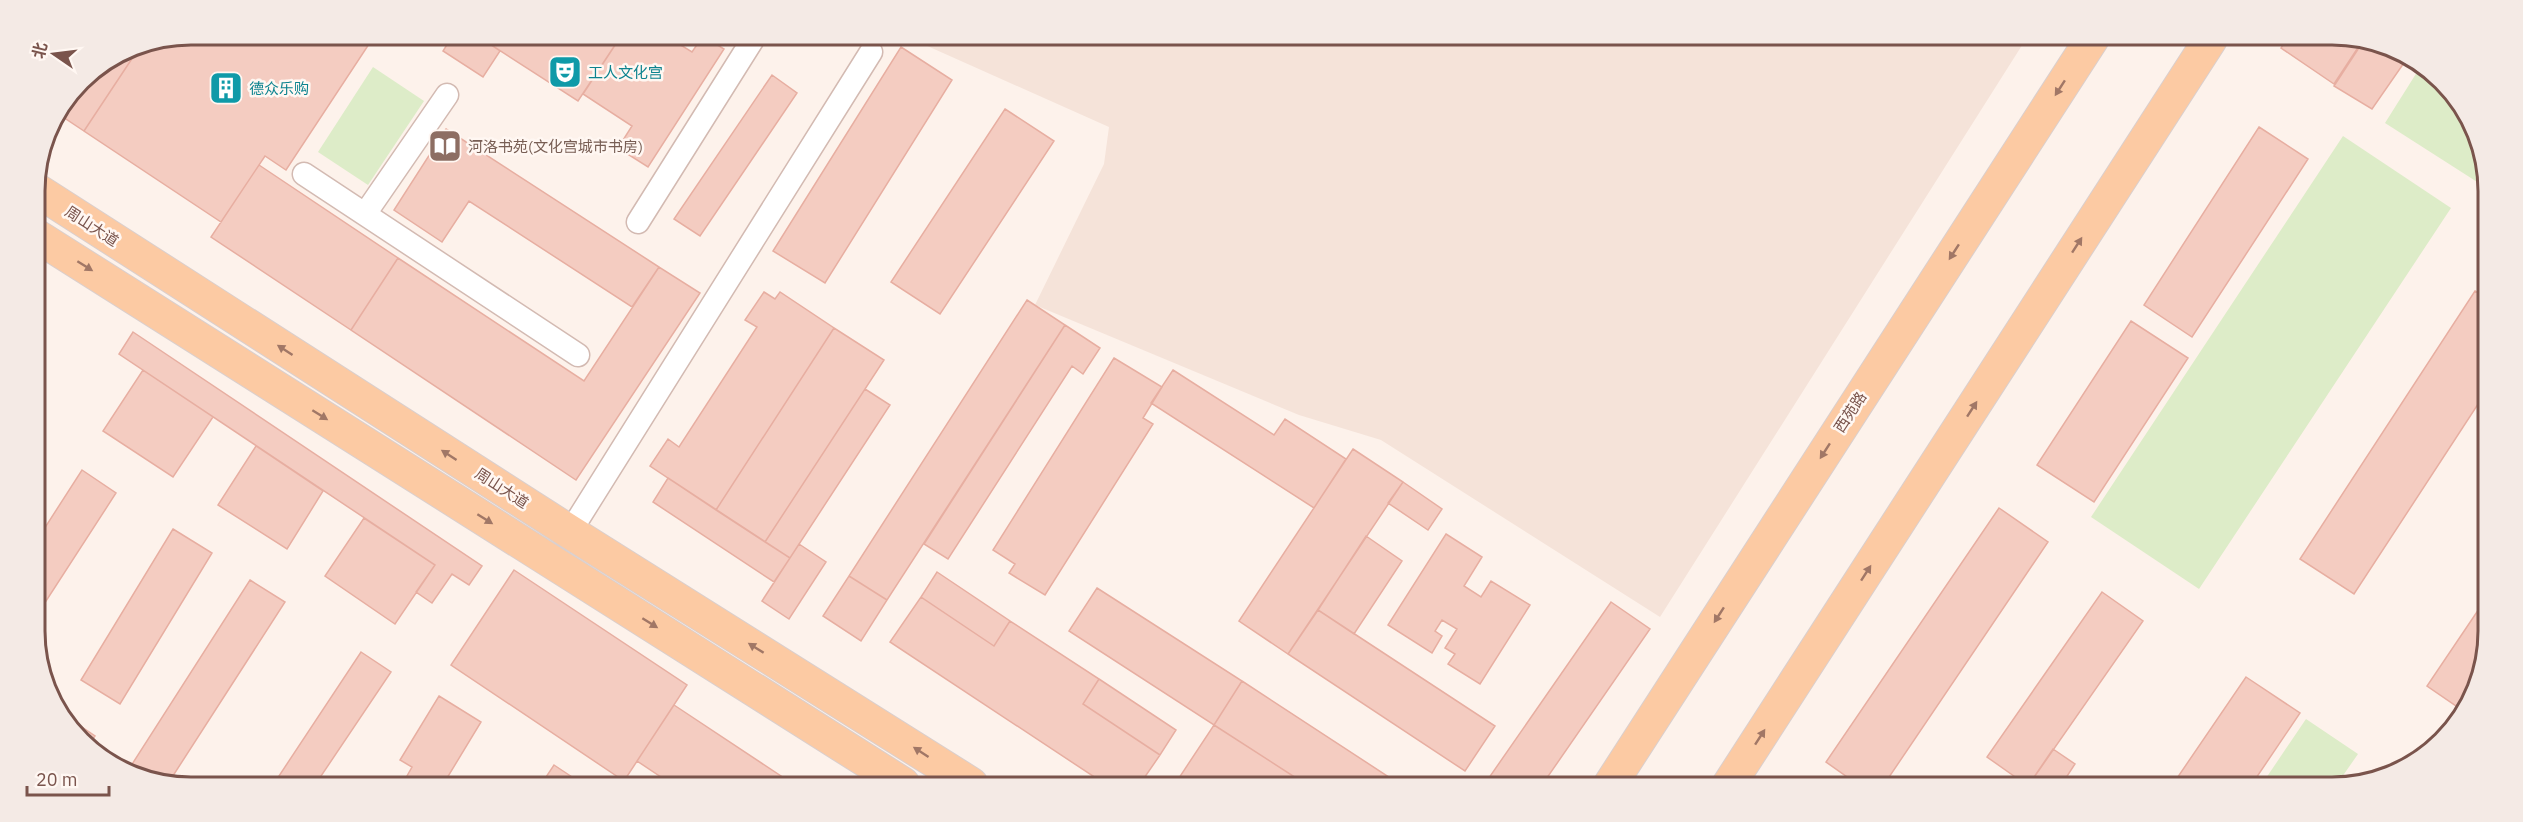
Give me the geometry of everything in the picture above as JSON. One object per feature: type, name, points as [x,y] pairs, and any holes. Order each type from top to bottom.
[{"type":"main road","name":"西苑路","points":[[1615,777],[2088,45]]},
{"type":"main road","points":[[1734,777],[2207,45]]},
{"type":"main road","name":"周山大道","points":[[45,195],[570,532],[959,777]]},
{"type":"main road","points":[[45,241],[892,777]]},
{"type":"street","points":[[638,222],[749,45]]},
{"type":"street","points":[[570,532],[871,52]]},
{"type":"street","points":[[365,214],[447,95]]},
{"type":"street","points":[[304,174],[578,355]]},
{"type":"shaded area","points":[[925,45],[2022,45],[1660,617],[1381,440],[1299,415],[1035,305],[1104,164],[1109,127]]},
{"type":"green space","points":[[373,67],[424,101],[368,185],[318,152]]},
{"type":"green space","points":[[2417,73],[2442,95],[2463,127],[2470,144],[2478,182],[2385,123]]},
{"type":"green space","points":[[2343,136],[2451,208],[2199,589],[2091,517]]},
{"type":"green space","points":[[2306,719],[2358,754],[2342,777],[2267,777]]},
{"type":"building","name":"德众乐购","points":[[182,45],[368,45],[286,170],[265,156],[221,222],[84,131],[133,57],[154,50]]},
{"type":"building","points":[[447,45],[491,45],[500,51],[483,77],[443,51]]},
{"type":"building","name":"工人文化宫","points":[[491,45],[615,45],[578,101]]},
{"type":"building","points":[[615,45],[681,45],[692,52],[697,45],[718,45],[724,49],[648,167],[618,148],[632,126],[583,94]]},
{"type":"building","points":[[2283,45],[2358,48],[2334,84],[2281,48]]},
{"type":"building","points":[[901,47],[952,80],[825,283],[773,251]]},
{"type":"building","points":[[2359,48],[2379,53],[2403,64],[2372,109],[2334,86]]},
{"type":"building","points":[[133,57],[84,131],[65,118],[81,95],[95,81]]},
{"type":"building","points":[[772,75],[797,93],[700,236],[674,219]]},
{"type":"building","points":[[1005,109],[1054,141],[940,314],[891,282]]},
{"type":"building","points":[[2259,127],[2308,159],[2192,337],[2144,305]]},
{"type":"building","points":[[446,129],[659,267],[632,307],[469,201],[442,242],[394,210]]},
{"type":"building","points":[[259,165],[398,258],[351,330],[211,237]]},
{"type":"building","points":[[398,258],[584,381],[659,267],[700,293],[576,480],[351,330]]},
{"type":"building","points":[[2475,291],[2478,293],[2478,404],[2354,594],[2300,559]]},
{"type":"building","points":[[764,292],[775,299],[780,292],[834,328],[716,510],[650,466],[668,439],[679,447],[757,327],[745,320]]},
{"type":"building","points":[[1027,300],[1065,325],[887,600],[849,576]]},
{"type":"building","points":[[2131,321],[2188,358],[2094,502],[2037,465]]},
{"type":"building","points":[[1065,325],[1100,348],[1083,374],[1072,366],[948,559],[924,544]]},
{"type":"building","points":[[834,328],[884,360],[765,542],[716,510]]},
{"type":"building","points":[[133,332],[482,566],[469,585],[452,574],[432,603],[416,592],[435,565],[119,354]]},
{"type":"building","points":[[1114,358],[1162,387],[1143,418],[1153,424],[1045,595],[1009,573],[1015,564],[993,550]]},
{"type":"building","points":[[143,370],[213,417],[173,477],[103,431]]},
{"type":"building","points":[[1173,370],[1274,435],[1285,419],[1346,459],[1314,508],[1151,403]]},
{"type":"building","points":[[865,389],[890,405],[790,558],[765,542]]},
{"type":"building","points":[[256,446],[323,491],[287,549],[218,505]]},
{"type":"building","points":[[1353,449],[1403,482],[1288,654],[1239,621]]},
{"type":"building","points":[[82,470],[116,493],[45,603],[45,528]]},
{"type":"building","points":[[668,478],[790,558],[774,582],[653,502]]},
{"type":"building","points":[[1403,482],[1442,509],[1428,530],[1388,503]]},
{"type":"building","points":[[1999,508],[2048,542],[1889,777],[1847,777],[1826,762]]},
{"type":"building","points":[[364,518],[435,565],[395,624],[325,576]]},
{"type":"building","points":[[173,529],[212,553],[120,704],[81,680]]},
{"type":"building","points":[[1446,534],[1482,557],[1464,586],[1481,597],[1491,581],[1530,605],[1480,684],[1448,664],[1455,654],[1445,648],[1457,629],[1442,620],[1435,631],[1442,636],[1432,653],[1388,625]]},
{"type":"building","points":[[1366,536],[1402,561],[1354,634],[1318,610]]},
{"type":"building","points":[[799,544],[826,562],[789,619],[762,601]]},
{"type":"building","points":[[514,570],[687,685],[627,777],[618,777],[451,665]]},
{"type":"building","points":[[937,572],[1010,621],[994,646],[921,597]]},
{"type":"building","points":[[849,576],[887,600],[861,641],[823,616]]},
{"type":"building","points":[[250,580],[285,602],[173,776],[132,764]]},
{"type":"building","points":[[1097,588],[1242,681],[1214,725],[1069,631]]},
{"type":"building","points":[[2102,592],[2143,621],[2034,777],[2015,777],[1987,757]]},
{"type":"building","points":[[921,597],[994,646],[1010,621],[1099,679],[1083,704],[1160,755],[1145,777],[1094,777],[890,642]]},
{"type":"building","points":[[1611,602],[1650,629],[1548,777],[1490,777]]},
{"type":"building","points":[[1318,610],[1495,726],[1465,771],[1288,654]]},
{"type":"building","points":[[2478,610],[2477,650],[2473,668],[2467,687],[2457,706],[2427,686]]},
{"type":"building","points":[[361,652],[391,672],[320,777],[278,777]]},
{"type":"building","points":[[2246,677],[2300,713],[2257,777],[2178,777]]},
{"type":"building","points":[[1099,679],[1176,730],[1160,755],[1083,704]]},
{"type":"building","points":[[1242,681],[1389,777],[1295,777],[1214,725]]},
{"type":"building","points":[[439,696],[481,722],[448,777],[406,777],[412,767],[400,760]]},
{"type":"building","points":[[674,705],[782,777],[661,777],[637,761]]},
{"type":"building","points":[[1214,725],[1295,777],[1180,777]]},
{"type":"building","points":[[81,727],[95,736],[93,739]]},
{"type":"building","points":[[2053,749],[2075,764],[2067,777],[2034,777]]},
{"type":"building","points":[[554,765],[572,777],[546,777]]},
{"type":"place","name":"工人文化宫","points":[[565,72]]},
{"type":"place","name":"德众乐购","points":[[226,88]]},
{"type":"place","name":"河洛书苑(文化宫城市书房)","points":[[445,146]]}]
